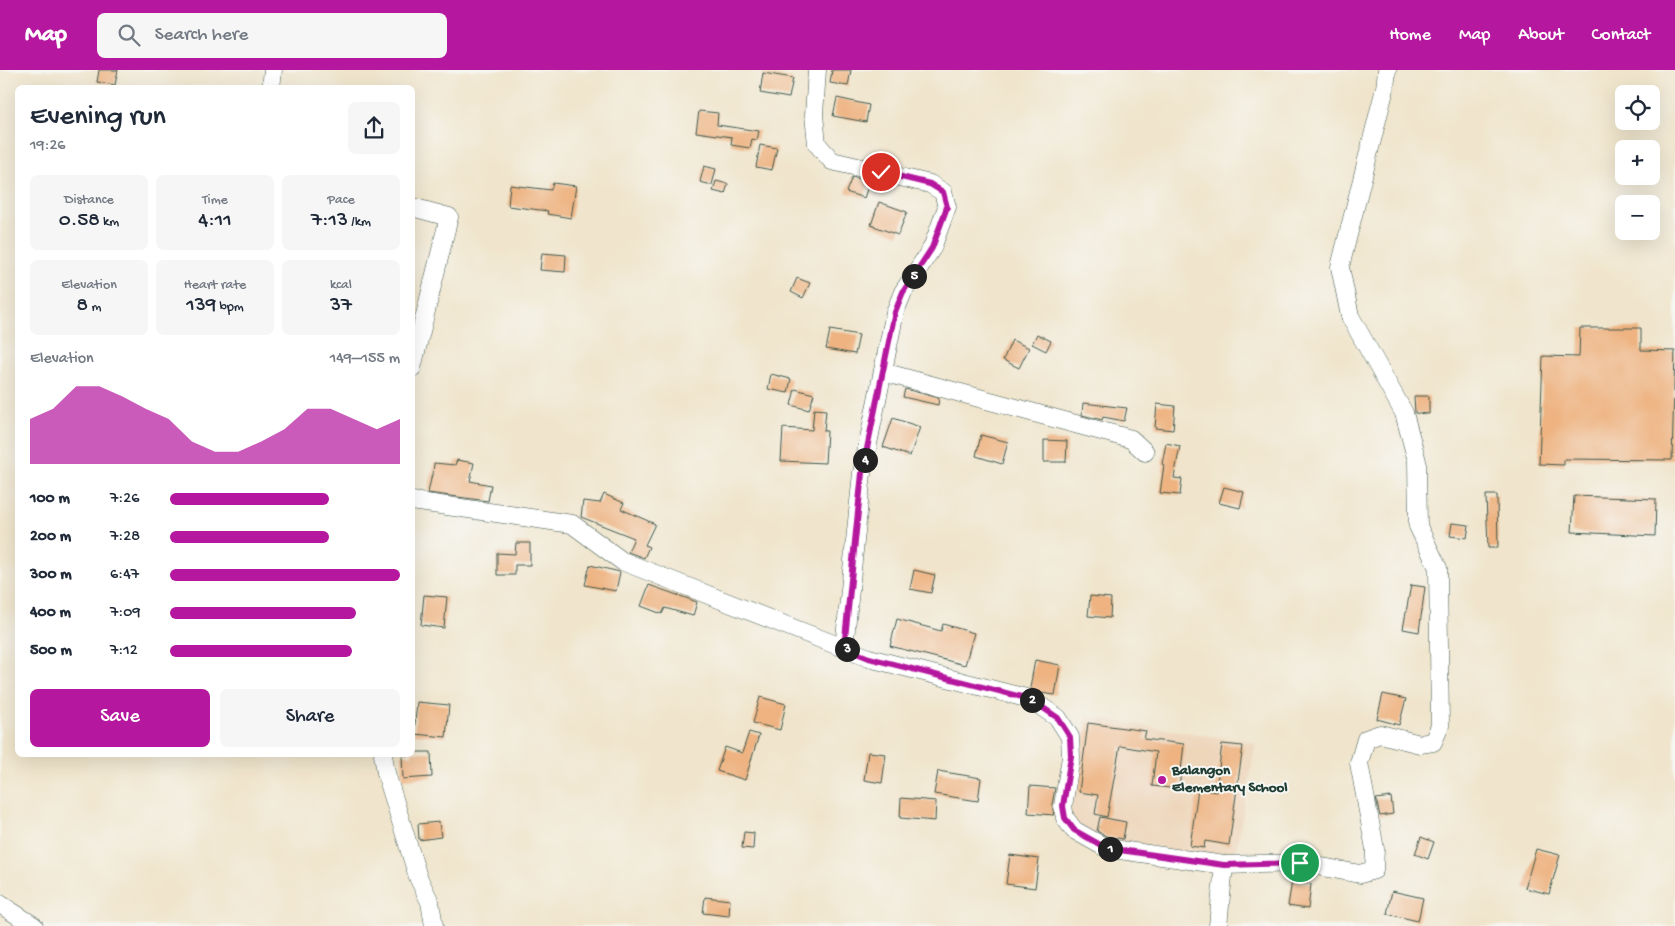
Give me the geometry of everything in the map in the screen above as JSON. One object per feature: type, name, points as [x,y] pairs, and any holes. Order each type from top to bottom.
[{"type":"street","points":[[270,85],[273,70]]},
{"type":"street","points":[[817,70],[814,115],[817,144],[832,161],[930,184],[943,192],[947,207],[932,248],[903,292],[895,312],[862,473],[844,648]]},
{"type":"street","points":[[415,501],[572,524],[622,561],[869,658],[1030,699],[1058,718],[1070,737],[1071,756],[1063,806],[1065,818],[1074,830],[1106,848],[1224,865],[1300,863],[1360,874],[1374,870],[1375,849],[1359,763],[1366,739],[1380,734],[1420,744],[1433,742],[1440,726],[1438,568],[1418,526],[1417,461],[1404,413],[1350,316],[1340,267],[1385,88],[1387,70]]},
{"type":"street","points":[[415,208],[449,217],[415,356]]},
{"type":"street","points":[[883,372],[1131,439],[1145,452]]},
{"type":"street","points":[[383,757],[386,773],[418,876],[430,902],[434,926]]},
{"type":"street","points":[[1218,926],[1224,865]]},
{"type":"street","points":[[0,904],[34,926]]},
{"type":"shaded area","name":"Balangon Elementary School","points":[[1086,717],[1256,743],[1234,860],[1094,837],[1070,817]]},
{"type":"building","points":[[99,70],[118,70],[115,85],[97,82]]},
{"type":"building","points":[[832,70],[851,70],[848,86],[830,83]]},
{"type":"building","points":[[763,73],[793,78],[789,98],[760,93]]},
{"type":"building","points":[[837,98],[869,105],[866,122],[833,116]]},
{"type":"building","points":[[699,111],[718,113],[717,125],[759,131],[757,140],[752,139],[750,148],[731,145],[732,137],[696,132]]},
{"type":"building","points":[[760,145],[777,148],[772,170],[756,167]]},
{"type":"building","points":[[704,166],[716,169],[712,185],[700,182]]},
{"type":"building","points":[[852,177],[870,181],[864,198],[846,192]]},
{"type":"building","points":[[716,181],[728,184],[725,194],[713,191]]},
{"type":"building","points":[[553,183],[576,186],[571,218],[547,214],[548,211],[508,206],[510,185],[551,190]]},
{"type":"building","points":[[879,202],[907,212],[898,235],[871,225]]},
{"type":"building","points":[[542,253],[566,255],[565,272],[540,270]]},
{"type":"building","points":[[797,278],[810,283],[803,298],[791,292]]},
{"type":"building","points":[[1580,328],[1641,328],[1641,350],[1675,351],[1672,460],[1564,459],[1564,465],[1539,464],[1543,356],[1579,357]]},
{"type":"building","points":[[830,330],[859,335],[855,354],[826,349]]},
{"type":"building","points":[[1037,334],[1051,341],[1046,351],[1032,344]]},
{"type":"building","points":[[1012,340],[1029,348],[1019,368],[1003,360]]},
{"type":"building","points":[[771,374],[791,379],[788,393],[768,389]]},
{"type":"building","points":[[795,389],[814,394],[809,410],[791,405]]},
{"type":"building","points":[[905,389],[939,398],[938,405],[903,397]]},
{"type":"building","points":[[1414,396],[1429,396],[1429,414],[1415,413]]},
{"type":"building","points":[[1083,403],[1127,408],[1124,421],[1103,417],[1102,420],[1082,415]]},
{"type":"building","points":[[1157,404],[1175,406],[1173,430],[1155,428]]},
{"type":"building","points":[[814,409],[826,410],[824,431],[827,431],[825,463],[781,461],[783,428],[812,430]]},
{"type":"building","points":[[893,418],[920,427],[910,456],[883,447]]},
{"type":"building","points":[[981,435],[1008,442],[1002,464],[976,456]]},
{"type":"building","points":[[1044,440],[1067,441],[1066,462],[1044,462]]},
{"type":"building","points":[[1166,443],[1180,446],[1174,478],[1182,479],[1180,495],[1160,493]]},
{"type":"building","points":[[457,460],[474,463],[470,481],[491,485],[488,501],[428,493],[434,463],[455,465]]},
{"type":"building","points":[[1224,487],[1244,492],[1240,508],[1219,503]]},
{"type":"building","points":[[604,494],[624,503],[621,509],[655,524],[645,545],[649,547],[644,558],[628,552],[634,538],[581,517],[583,501],[600,503]]},
{"type":"building","points":[[1486,495],[1497,495],[1498,548],[1488,548]]},
{"type":"building","points":[[1574,496],[1656,499],[1655,536],[1572,532]]},
{"type":"building","points":[[1452,523],[1469,525],[1467,538],[1450,536]]},
{"type":"building","points":[[516,543],[530,543],[530,565],[515,565],[515,575],[497,575],[497,553],[515,554]]},
{"type":"building","points":[[590,565],[620,572],[616,591],[585,585]]},
{"type":"building","points":[[914,570],[935,575],[931,593],[910,589]]},
{"type":"building","points":[[649,585],[697,602],[693,616],[665,608],[662,614],[641,606]]},
{"type":"building","points":[[1411,585],[1425,587],[1419,632],[1403,629]]},
{"type":"building","points":[[424,595],[447,597],[444,628],[421,625]]},
{"type":"building","points":[[1090,596],[1111,598],[1110,618],[1088,616]]},
{"type":"building","points":[[897,619],[941,631],[943,624],[974,633],[965,665],[890,646]]},
{"type":"building","points":[[1035,660],[1060,665],[1055,695],[1040,693],[1030,688]]},
{"type":"building","points":[[1383,694],[1406,699],[1399,725],[1377,719]]},
{"type":"building","points":[[760,697],[786,704],[780,730],[753,723]]},
{"type":"building","points":[[417,702],[449,705],[446,737],[415,734]]},
{"type":"building","points":[[1088,723],[1146,731],[1144,739],[1184,744],[1179,789],[1152,786],[1156,752],[1120,746],[1107,817],[1095,814],[1098,795],[1079,792]]},
{"type":"building","points":[[749,732],[759,735],[745,780],[717,771],[725,747],[742,753]]},
{"type":"building","points":[[1222,744],[1243,746],[1229,845],[1205,841],[1204,848],[1190,846],[1198,789],[1216,792]]},
{"type":"building","points":[[415,752],[431,752],[432,777],[403,779],[402,757],[415,757]]},
{"type":"building","points":[[868,752],[886,754],[882,783],[864,780]]},
{"type":"building","points":[[938,771],[981,778],[978,801],[934,794]]},
{"type":"building","points":[[1030,786],[1055,788],[1052,805],[1054,815],[1028,813]]},
{"type":"building","points":[[1391,797],[1393,814],[1380,816],[1376,799]]},
{"type":"building","points":[[901,798],[936,801],[935,821],[900,818]]},
{"type":"building","points":[[1100,817],[1126,822],[1123,839],[1106,836],[1097,831]]},
{"type":"building","points":[[439,822],[441,837],[419,840],[418,824]]},
{"type":"building","points":[[744,832],[754,833],[753,849],[742,848]]},
{"type":"building","points":[[1421,837],[1434,842],[1428,859],[1415,854]]},
{"type":"building","points":[[1536,849],[1560,855],[1549,894],[1525,888]]},
{"type":"building","points":[[1010,855],[1039,859],[1035,888],[1006,884]]},
{"type":"building","points":[[1292,881],[1311,884],[1308,909],[1288,906]]},
{"type":"building","points":[[1392,891],[1423,898],[1418,921],[1387,914]]},
{"type":"building","points":[[705,897],[730,900],[729,916],[703,913]]},
{"type":"place","name":"Balangon Elementary School","points":[[1162,780]]},
{"type":"route","points":[[881,172],[930,184],[943,192],[947,207],[932,248],[903,292],[895,312],[862,473],[844,648],[869,658],[1030,699],[1058,718],[1070,737],[1071,756],[1063,806],[1065,818],[1074,830],[1106,848],[1224,865],[1300,863]]}]
